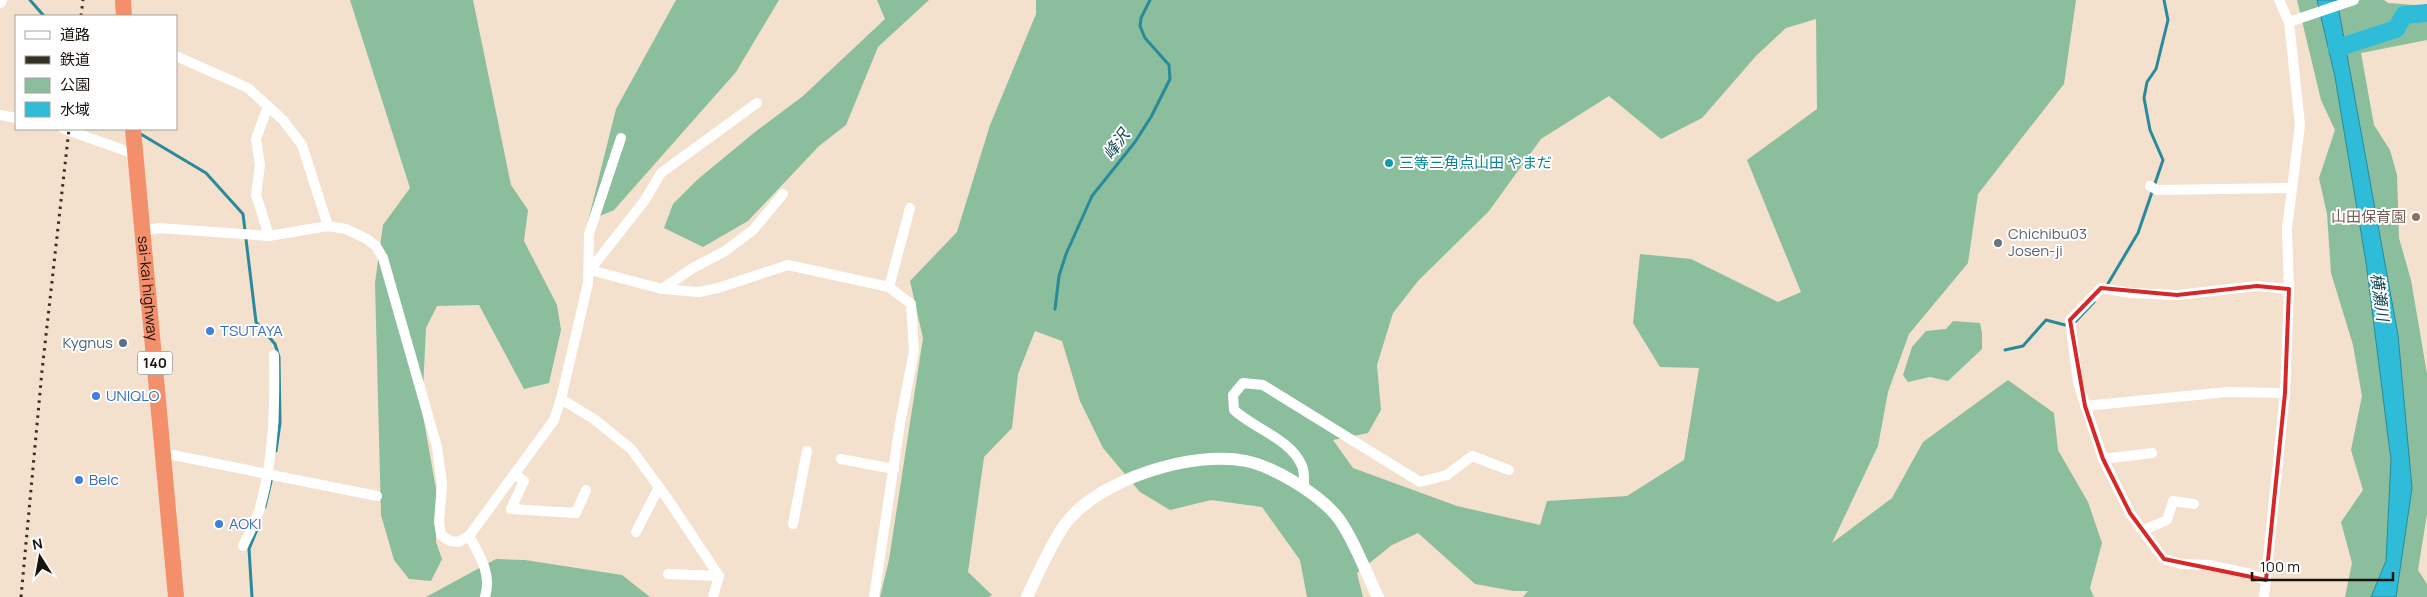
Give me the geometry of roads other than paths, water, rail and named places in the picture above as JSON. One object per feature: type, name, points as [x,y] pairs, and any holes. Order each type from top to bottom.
[{"type":"highway","points":[[123,0],[124,15]]},
{"type":"highway","name":"sai-kai highway","points":[[133,130],[176,597]]},
{"type":"street","points":[[2264,597],[2284,392],[2289,289],[2287,229],[2300,125],[2294,19],[2279,0]]},
{"type":"street","points":[[2294,19],[2353,0]]},
{"type":"street","points":[[178,57],[248,88],[268,106],[302,144],[328,226]]},
{"type":"street","points":[[590,270],[645,200],[661,173],[757,104]]},
{"type":"street","points":[[268,106],[256,139],[260,165],[256,195],[269,236]]},
{"type":"street","points":[[0,115],[15,118]]},
{"type":"street","points":[[67,130],[135,154]]},
{"type":"street","points":[[143,231],[159,228],[269,236],[328,226],[357,232],[376,246],[383,258],[437,446],[442,475],[440,535],[450,541],[458,542],[469,536],[516,475],[554,420],[561,399],[590,270],[589,234],[621,138]]},
{"type":"street","points":[[2150,186],[2157,190],[2291,188]]},
{"type":"street","points":[[662,289],[693,268],[725,251],[753,230],[784,194]]},
{"type":"street","points":[[889,287],[910,208]]},
{"type":"street","points":[[590,270],[662,289],[699,292],[788,266],[889,287],[911,304],[914,351],[874,597]]},
{"type":"street","points":[[2266,580],[2247,573],[2209,565],[2182,564],[2164,559],[2130,513],[2103,459],[2078,383],[2070,320],[2101,288],[2131,293],[2177,295],[2257,286],[2289,289]]},
{"type":"street","points":[[243,546],[261,506],[268,474],[275,416],[274,355]]},
{"type":"street","points":[[1304,489],[1303,468],[1292,448],[1248,423],[1234,410],[1233,395],[1243,383],[1263,385],[1420,482],[1447,475],[1472,456],[1510,470]]},
{"type":"street","points":[[2085,406],[2228,392],[2284,392]]},
{"type":"street","points":[[561,399],[594,419],[631,449],[719,576],[714,597]]},
{"type":"street","points":[[793,524],[806,451]]},
{"type":"street","points":[[163,453],[377,496]]},
{"type":"street","points":[[2103,459],[2152,453]]},
{"type":"street","points":[[841,459],[894,469]]},
{"type":"street","points":[[1027,597],[1066,523],[1090,500],[1144,472],[1186,463],[1218,460],[1246,461],[1275,472],[1304,489],[1335,514],[1360,558],[1378,597]]},
{"type":"street","points":[[516,475],[524,481],[510,509],[576,513],[586,490]]},
{"type":"street","points":[[636,532],[659,487]]},
{"type":"street","points":[[2144,530],[2167,520],[2172,501],[2194,504]]},
{"type":"street","points":[[469,536],[486,569],[488,584],[485,597]]},
{"type":"street","points":[[668,574],[719,576]]},
{"type":"water","name":"横瀬川","points":[[2317,0],[2337,0],[2398,335],[2412,488],[2396,597],[2371,597],[2386,561],[2391,460],[2366,262],[2335,77]]},
{"type":"waterway","points":[[30,0],[43,15]]},
{"type":"waterway","name":"峰沢","points":[[1055,309],[1059,276],[1066,254],[1092,196],[1135,142],[1151,117],[1170,79],[1169,65],[1145,38],[1140,26],[1141,18],[1150,0]]},
{"type":"waterway","points":[[2106,287],[2138,233],[2163,160],[2150,130],[2144,98],[2147,82],[2156,69],[2168,20],[2164,0]]},
{"type":"waterway","points":[[2337,48],[2396,29],[2404,15],[2427,13]]},
{"type":"waterway","points":[[139,133],[206,173],[243,214],[256,322],[275,344],[279,357],[280,423],[276,451]]},
{"type":"waterway","points":[[2005,350],[2023,346],[2046,320],[2065,325],[2076,321],[2094,302]]},
{"type":"waterway","points":[[265,507],[272,477]]},
{"type":"waterway","points":[[252,597],[249,549],[260,522]]},
{"type":"railway","points":[[81,15],[83,0]]},
{"type":"railway","points":[[21,597],[42,371],[69,130]]},
{"type":"place","name":"三等三角点山田 やまだ","points":[[1389,163]]},
{"type":"place","name":"山田保育園","points":[[2416,217]]},
{"type":"place","name":"Chichibu03 Josen-ji","points":[[1998,243]]},
{"type":"place","name":"TSUTAYA","points":[[210,331]]},
{"type":"place","name":"Kygnus","points":[[123,343]]},
{"type":"place","name":"UNIQLO","points":[[96,396]]},
{"type":"place","name":"Belc","points":[[79,480]]},
{"type":"place","name":"AOKI","points":[[219,524]]}]
